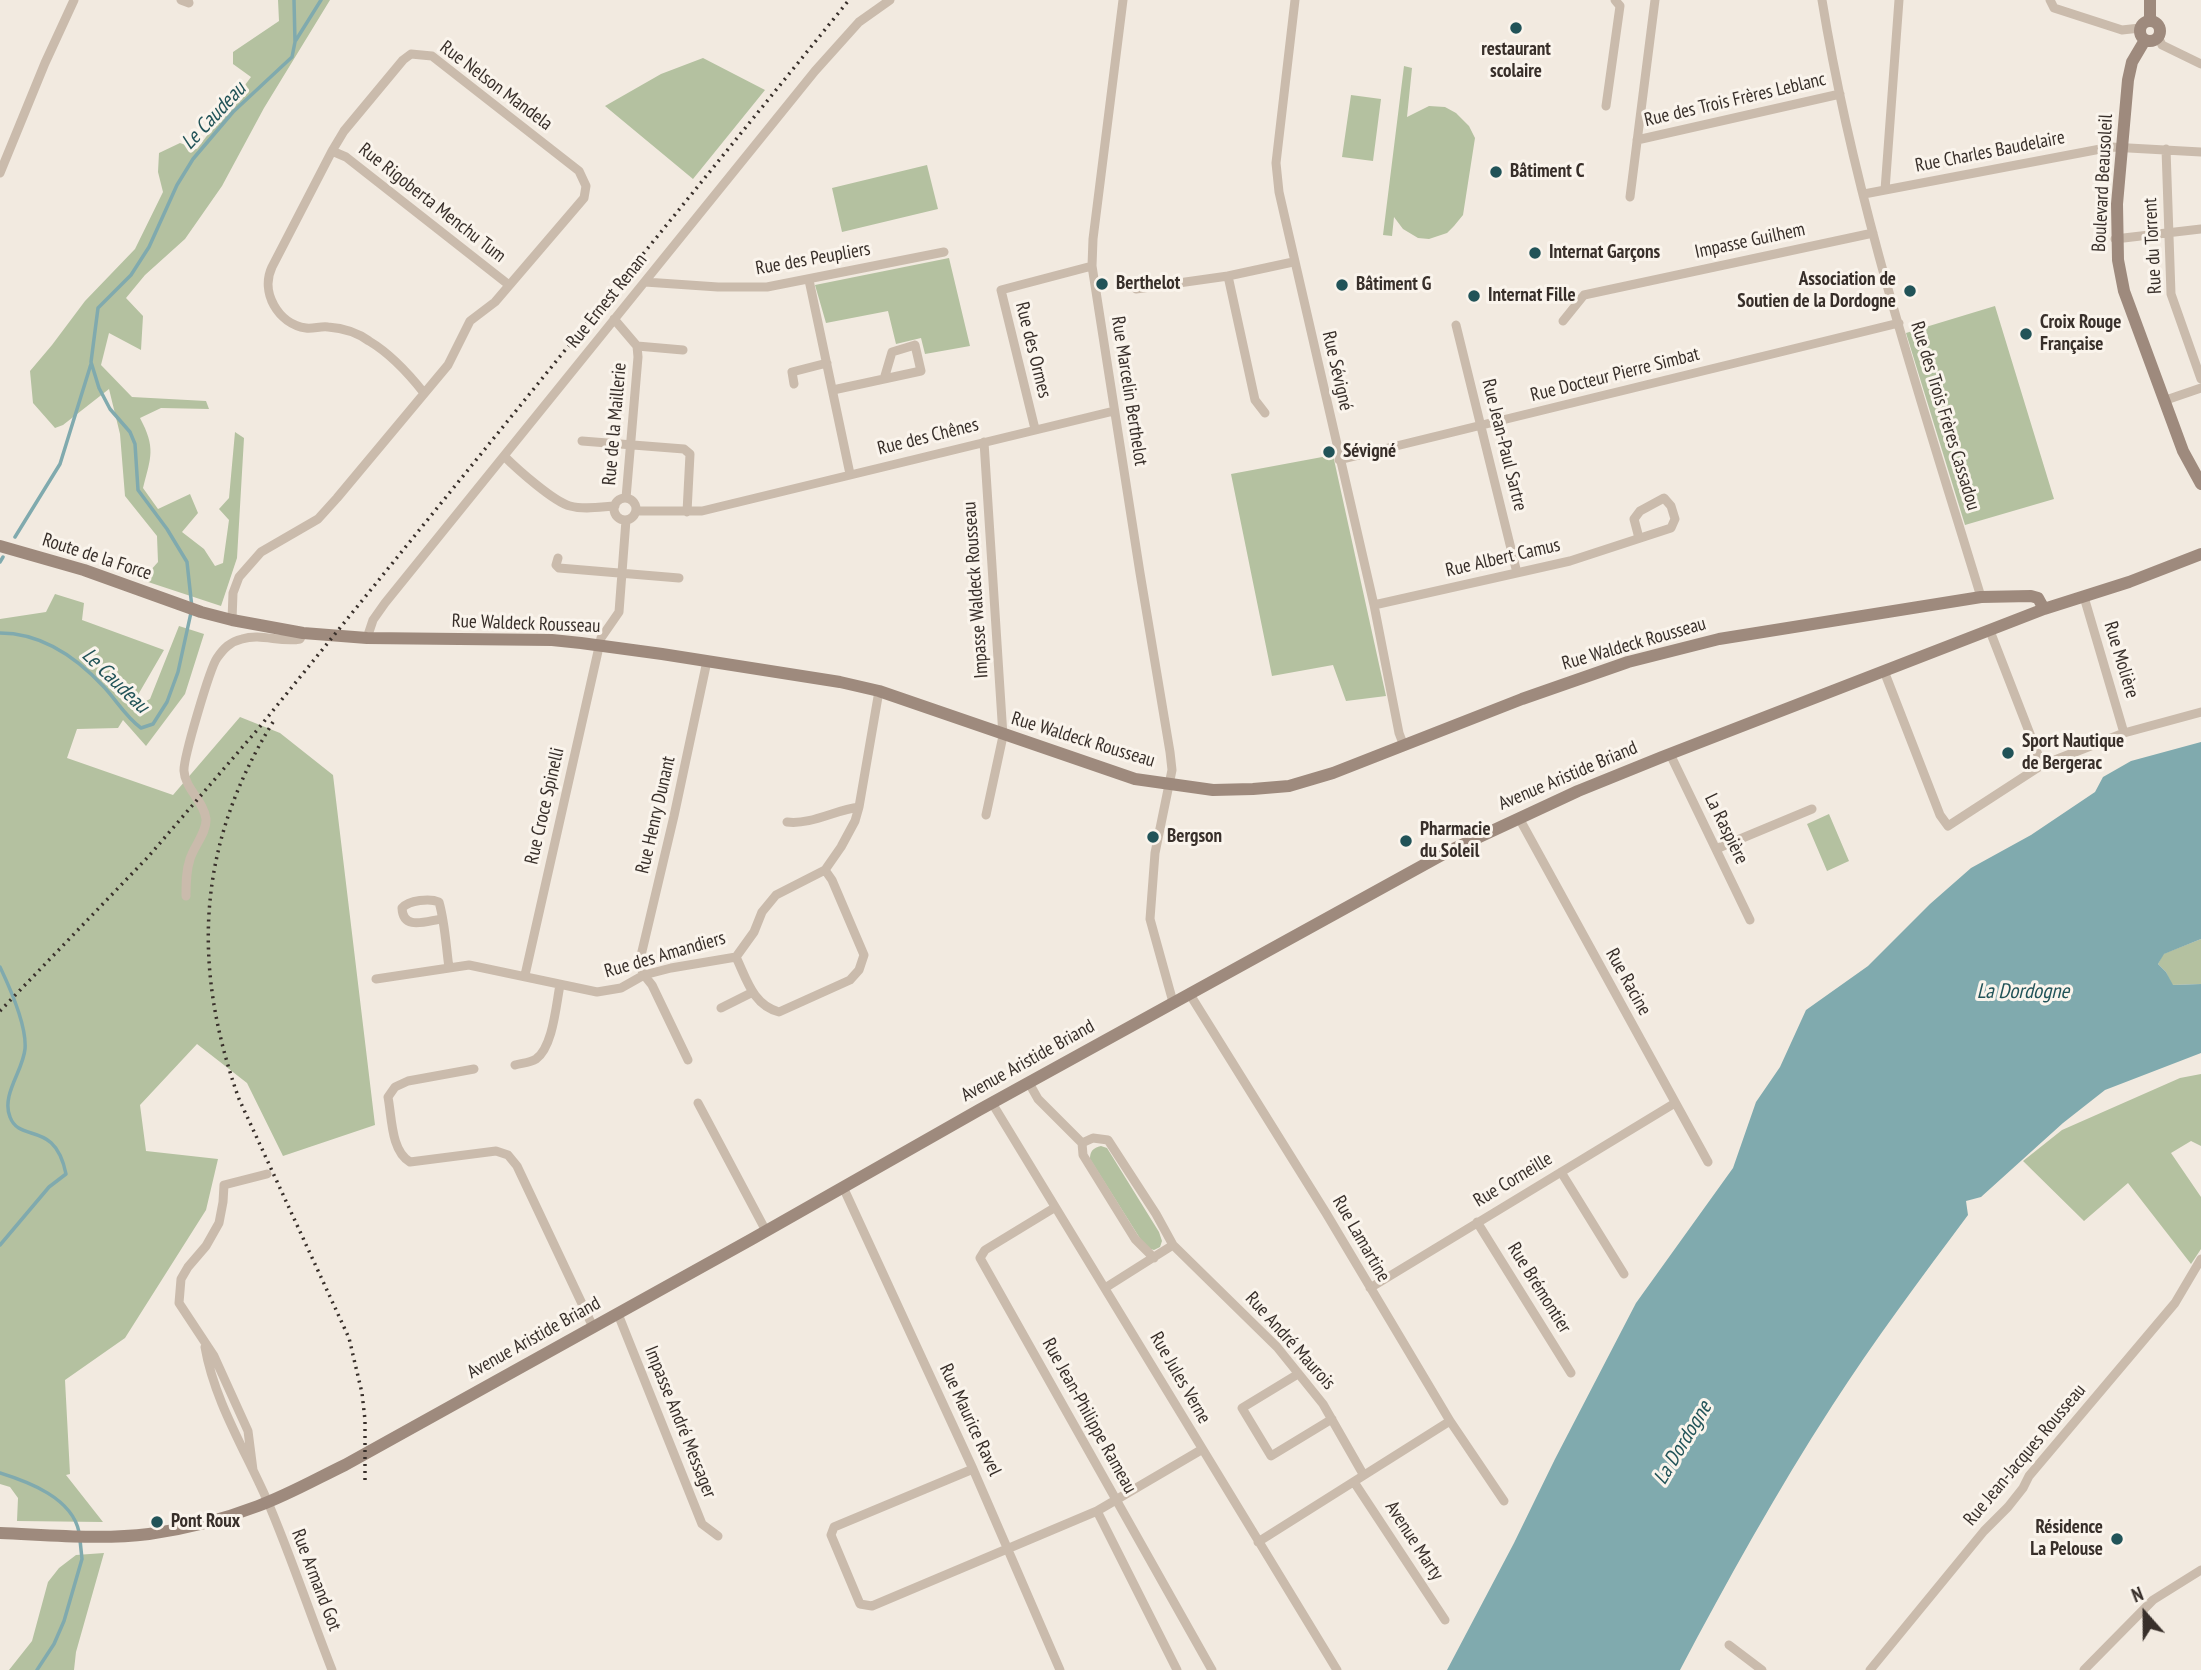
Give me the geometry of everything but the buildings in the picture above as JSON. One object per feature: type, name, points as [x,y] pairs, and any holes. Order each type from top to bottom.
[{"type":"main road","name":"Boulevard Beausoleil","points":[[2150,0],[2148,31],[2132,62],[2128,80],[2115,239],[2124,291],[2183,451],[2201,484]]},
{"type":"main road","name":"Route de la Force","points":[[0,546],[84,570],[201,612],[303,633]]},
{"type":"main road","name":"Avenue Aristide Briand","points":[[0,1533],[148,1534],[203,1523],[268,1502],[345,1465],[1449,850],[1578,791],[1670,754],[2044,609],[2201,554]]},
{"type":"main road","name":"Rue Waldeck Rousseau","points":[[303,633],[367,638],[552,640],[840,682],[879,691],[1003,736],[1135,779],[1213,790],[1289,786],[1333,773],[1522,699],[1628,662],[1719,639],[1981,597],[2031,596],[2038,598],[2044,609]]},
{"type":"street","points":[[0,173],[74,0]]},
{"type":"street","points":[[181,0],[189,3],[188,0]]},
{"type":"street","name":"Rue Ernest Renan","points":[[367,638],[373,620],[385,603],[837,45],[859,22],[890,0]]},
{"type":"street","name":"Rue Marcelin Berthelot","points":[[1122,0],[1093,239],[1093,266],[1172,770],[1155,853],[1150,919],[1173,1002]]},
{"type":"street","name":"Rue Sévigné","points":[[1295,0],[1276,163],[1279,192],[1404,746]]},
{"type":"street","points":[[1606,106],[1620,6],[1615,0]]},
{"type":"street","name":"Rue des Trois Frères Leblanc","points":[[1629,197],[1655,0]]},
{"type":"street","name":"Rue des Trois Frères Cassadou","points":[[1822,0],[1840,94],[1873,233],[1981,597]]},
{"type":"street","points":[[1885,190],[1899,0]]},
{"type":"street","points":[[2050,0],[2054,8],[2122,30],[2148,31],[2162,45],[2201,64]]},
{"type":"street","name":"Rue Nelson Mandela","points":[[232,620],[233,593],[239,577],[261,552],[318,519],[448,365],[470,321],[495,302],[584,198],[586,186],[579,171],[432,57],[411,54],[344,131],[267,276],[271,301],[288,322],[306,328],[328,327],[349,331],[369,341],[407,372],[424,393]]},
{"type":"street","name":"Rue des Trois Frères Leblanc","points":[[1637,140],[1840,94]]},
{"type":"street","name":"Rue Charles Baudelaire","points":[[1864,194],[2054,157],[2123,147],[2201,152]]},
{"type":"street","name":"Rue du Torrent","points":[[2166,149],[2171,294],[2201,379]]},
{"type":"street","name":"Rue Rigoberta Menchu Tum","points":[[332,151],[346,157],[509,285]]},
{"type":"street","points":[[2115,239],[2201,229]]},
{"type":"street","name":"Impasse Guilhem","points":[[1563,321],[1584,295],[1873,233]]},
{"type":"street","name":"Rue des Peupliers","points":[[645,282],[755,287],[809,280],[944,252]]},
{"type":"street","points":[[1136,289],[1228,276],[1293,262]]},
{"type":"street","name":"Rue des Ormes","points":[[1035,429],[1001,290],[1093,266]]},
{"type":"street","points":[[1228,276],[1255,400],[1265,412]]},
{"type":"street","points":[[809,280],[850,474]]},
{"type":"street","name":"Rue de la Maillerie","points":[[614,319],[637,346],[638,357],[626,498]]},
{"type":"street","name":"Rue Docteur Pierre Simbat","points":[[1339,460],[1899,324]]},
{"type":"street","name":"Rue Jean-Paul Sartre","points":[[1457,325],[1517,573]]},
{"type":"street","points":[[832,390],[884,379],[920,371],[915,345],[892,352],[884,379]]},
{"type":"street","points":[[637,346],[683,350]]},
{"type":"street","points":[[794,384],[792,372],[827,363]]},
{"type":"street","points":[[2166,400],[2201,388]]},
{"type":"street","name":"Rue des Chênes","points":[[636,511],[702,511],[1114,411]]},
{"type":"street","points":[[582,441],[684,449],[690,454],[687,512]]},
{"type":"street","name":"Impasse Waldeck Rousseau","points":[[984,442],[1003,736],[986,815]]},
{"type":"street","points":[[504,456],[557,500],[570,506],[615,506]]},
{"type":"street","points":[[626,498],[635,504],[636,511],[626,520],[617,516],[615,506],[620,499],[626,498]]},
{"type":"street","name":"Rue Albert Camus","points":[[1374,605],[1570,561],[1671,528],[1675,519],[1671,506],[1664,498],[1640,511],[1634,519],[1639,538]]},
{"type":"street","points":[[600,645],[601,638],[619,612],[626,520]]},
{"type":"street","points":[[558,558],[556,565],[559,568],[679,578]]},
{"type":"street","name":"Rue Molière","points":[[2084,597],[2124,733]]},
{"type":"street","points":[[1990,631],[2042,765]]},
{"type":"street","points":[[186,896],[186,875],[206,823],[204,809],[184,772],[215,661],[227,645],[244,638],[289,641],[300,639],[303,633]]},
{"type":"street","name":"Rue Croce Spinelli","points":[[525,975],[600,645]]},
{"type":"street","name":"Rue Henry Dunant","points":[[644,975],[639,964],[707,661]]},
{"type":"street","points":[[1884,671],[1940,815],[1948,826],[2042,765],[2124,733],[2201,712]]},
{"type":"street","name":"Rue des Amandiers","points":[[376,979],[477,965],[597,992],[621,988],[644,975],[671,968],[736,957],[754,932],[762,912],[776,895],[825,870],[855,821],[879,691]]},
{"type":"street","name":"La Raspière","points":[[1670,754],[1750,920]]},
{"type":"street","points":[[787,822],[797,824],[845,808],[859,807]]},
{"type":"street","points":[[1716,849],[1812,810]]},
{"type":"street","name":"Rue Racine","points":[[1519,818],[1708,1162]]},
{"type":"street","points":[[736,957],[752,992],[767,1009],[779,1012],[850,981],[859,970],[864,955],[832,880],[825,870]]},
{"type":"street","points":[[442,919],[406,922],[402,917],[402,908],[405,904],[434,900],[439,902],[442,919],[449,968]]},
{"type":"street","points":[[644,975],[652,985],[688,1060]]},
{"type":"street","points":[[515,1065],[533,1061],[543,1053],[548,1044],[560,985]]},
{"type":"street","points":[[721,1008],[752,992]]},
{"type":"street","name":"Rue Lamartine","points":[[1189,993],[1319,1202],[1450,1421],[1504,1501]]},
{"type":"street","points":[[474,1069],[408,1081],[395,1087],[388,1097],[397,1145],[402,1157],[410,1161],[496,1150],[508,1155],[517,1166],[593,1327]]},
{"type":"street","points":[[1029,1083],[1038,1099],[1082,1143],[1083,1155],[1135,1239],[1154,1258]]},
{"type":"street","name":"Rue Corneille","points":[[1370,1288],[1675,1102]]},
{"type":"street","points":[[698,1103],[766,1231]]},
{"type":"street","name":"Rue Jules Verne","points":[[992,1103],[1337,1670]]},
{"type":"street","name":"Rue André Maurois","points":[[1082,1143],[1093,1138],[1108,1140],[1174,1245],[1277,1347],[1323,1405],[1363,1474]]},
{"type":"street","points":[[1561,1172],[1624,1274]]},
{"type":"street","name":"Rue Armand Got","points":[[268,1174],[224,1185],[219,1223],[206,1246],[181,1279],[179,1303],[204,1340],[209,1368],[268,1502],[332,1670]]},
{"type":"street","name":"Rue Maurice Ravel","points":[[843,1187],[1009,1549],[1060,1670]]},
{"type":"street","name":"Rue Jean-Philippe Rameau","points":[[1054,1208],[985,1250],[981,1258],[1212,1670]]},
{"type":"street","name":"Rue Brémontier","points":[[1477,1222],[1571,1373]]},
{"type":"street","points":[[1105,1288],[1174,1245]]},
{"type":"street","name":"Rue Jean-Jacques Rousseau","points":[[1870,1670],[2175,1303],[2201,1259]]},
{"type":"street","name":"Impasse André Messager","points":[[618,1314],[702,1524],[718,1536]]},
{"type":"street","points":[[1298,1374],[1242,1408],[1271,1456],[1332,1419]]},
{"type":"street","points":[[1258,1542],[1450,1421]]},
{"type":"street","points":[[973,1469],[834,1527],[831,1535],[860,1604],[872,1606],[1097,1511],[1201,1450]]},
{"type":"street","name":"Avenue Marty","points":[[1354,1482],[1445,1620]]},
{"type":"street","name":"Rue Jean-Philippe Rameau","points":[[1097,1511],[1177,1670]]},
{"type":"street","points":[[2084,1670],[2153,1600],[2201,1570]]},
{"type":"street","points":[[1729,1645],[1762,1670]]},
{"type":"green space","points":[[278,0],[330,0],[264,108],[222,186],[185,239],[145,275],[126,298],[143,316],[141,350],[109,333],[101,365],[132,397],[206,401],[209,409],[161,408],[140,418],[150,445],[143,488],[158,509],[190,494],[198,513],[182,532],[204,549],[215,566],[223,563],[229,520],[219,509],[229,498],[235,432],[244,438],[237,558],[221,606],[142,580],[158,562],[157,536],[125,496],[120,434],[109,389],[63,425],[55,428],[33,403],[30,371],[85,301],[135,249],[163,192],[158,172],[159,153],[180,143],[197,149],[251,77],[233,64],[233,52],[279,21]]},
{"type":"green space","points":[[703,58],[765,90],[693,179],[605,106],[661,74]]},
{"type":"green space","points":[[1404,66],[1412,68],[1407,117],[1429,106],[1445,107],[1456,113],[1469,126],[1475,138],[1463,215],[1447,233],[1429,239],[1418,238],[1403,229],[1394,217],[1392,236],[1383,235]]},
{"type":"green space","points":[[1351,95],[1381,99],[1373,161],[1342,157]]},
{"type":"green space","points":[[927,165],[938,209],[842,232],[832,188]]},
{"type":"green space","points":[[949,258],[970,346],[925,354],[921,338],[896,344],[888,311],[826,323],[815,285]]},
{"type":"green space","points":[[1995,306],[2054,499],[1965,525],[1906,333]]},
{"type":"green space","points":[[1333,455],[1386,696],[1346,701],[1333,665],[1272,676],[1231,474]]},
{"type":"green space","points":[[55,594],[84,603],[82,620],[164,650],[135,700],[140,704],[150,699],[179,626],[204,634],[185,694],[146,746],[123,720],[118,728],[77,729],[67,758],[173,795],[240,717],[280,733],[333,775],[375,1125],[283,1156],[247,1083],[197,1044],[140,1105],[146,1151],[218,1159],[206,1210],[125,1338],[65,1380],[70,1474],[66,1475],[103,1522],[17,1521],[18,1498],[10,1487],[0,1484],[0,619],[46,612]]},
{"type":"green space","points":[[1829,814],[1849,861],[1827,871],[1807,824]]},
{"type":"green space","points":[[2201,939],[2201,984],[2172,985],[2166,972],[2158,964],[2163,954]]},
{"type":"green space","points":[[2201,1074],[2201,1146],[2191,1141],[2171,1153],[2201,1197],[2201,1249],[2191,1264],[2128,1183],[2084,1221],[2023,1161],[2062,1130],[2180,1078]]},
{"type":"green space","points":[[1101,1146],[1107,1148],[1159,1232],[1162,1241],[1160,1247],[1154,1250],[1146,1248],[1090,1159],[1092,1150]]},
{"type":"green space","points":[[104,1553],[76,1652],[74,1670],[9,1670],[32,1641],[48,1582],[59,1568],[76,1555]]},
{"type":"water","name":"La Dordogne","points":[[2201,742],[2201,939],[2164,954],[2158,964],[2173,985],[2201,984],[2201,1053],[2105,1090],[2063,1123],[1981,1197],[1966,1201],[1968,1215],[1881,1334],[1812,1438],[1753,1537],[1680,1670],[1447,1670],[1636,1303],[1733,1168],[1756,1102],[1780,1067],[1806,1010],[1868,966],[1930,904],[1971,868],[2031,835],[2095,792],[2103,777],[2131,761]]},
{"type":"waterway","name":"Le Caudeau","points":[[0,633],[30,637],[70,657],[93,676],[141,728],[153,724],[167,702],[178,672],[192,608],[187,562],[138,490],[135,444],[130,432],[110,409],[99,388],[91,362],[98,308],[131,275],[149,247],[177,185],[193,159],[233,112],[292,57],[295,42],[294,0]]},
{"type":"waterway","name":"Le Caudeau","points":[[296,40],[321,0]]},
{"type":"waterway","name":"Le Caudeau","points":[[15,537],[60,464],[91,364]]},
{"type":"waterway","name":"Le Caudeau","points":[[0,562],[3,557]]},
{"type":"waterway","name":"Le Caudeau","points":[[0,967],[17,1007],[25,1040],[23,1057],[8,1100],[10,1117],[21,1130],[38,1135],[54,1146],[61,1157],[66,1174],[49,1187],[0,1245]]},
{"type":"waterway","name":"Le Caudeau","points":[[0,1473],[24,1481],[59,1501],[75,1520],[79,1532]]},
{"type":"waterway","name":"Le Caudeau","points":[[37,1670],[54,1644],[64,1621],[82,1559],[80,1540]]},
{"type":"railway","points":[[0,1011],[148,857],[258,729],[849,0]]},
{"type":"railway","points":[[273,722],[248,768],[229,814],[216,860],[210,906],[209,953],[213,1001],[239,1099],[349,1338],[362,1393],[365,1420],[365,1483]]},
{"type":"place","name":"restaurant scolaire","points":[[1516,28]]},
{"type":"place","name":"Bâtiment C","points":[[1496,172]]},
{"type":"place","name":"Internat Garçons","points":[[1535,253]]},
{"type":"place","name":"Berthelot","points":[[1102,284]]},
{"type":"place","name":"Bâtiment G","points":[[1342,285]]},
{"type":"place","name":"Association de Soutien de la Dordogne","points":[[1910,291]]},
{"type":"place","name":"Internat Fille","points":[[1474,296]]},
{"type":"place","name":"Croix Rouge Française","points":[[2026,334]]},
{"type":"place","name":"Sévigné","points":[[1329,452]]},
{"type":"place","name":"Sport Nautique de Bergerac","points":[[2008,753]]},
{"type":"place","name":"Bergson","points":[[1153,837]]},
{"type":"place","name":"Pharmacie du Soleil","points":[[1406,841]]},
{"type":"place","name":"Pont Roux","points":[[157,1522]]},
{"type":"place","name":"Résidence La Pelouse","points":[[2117,1539]]}]
